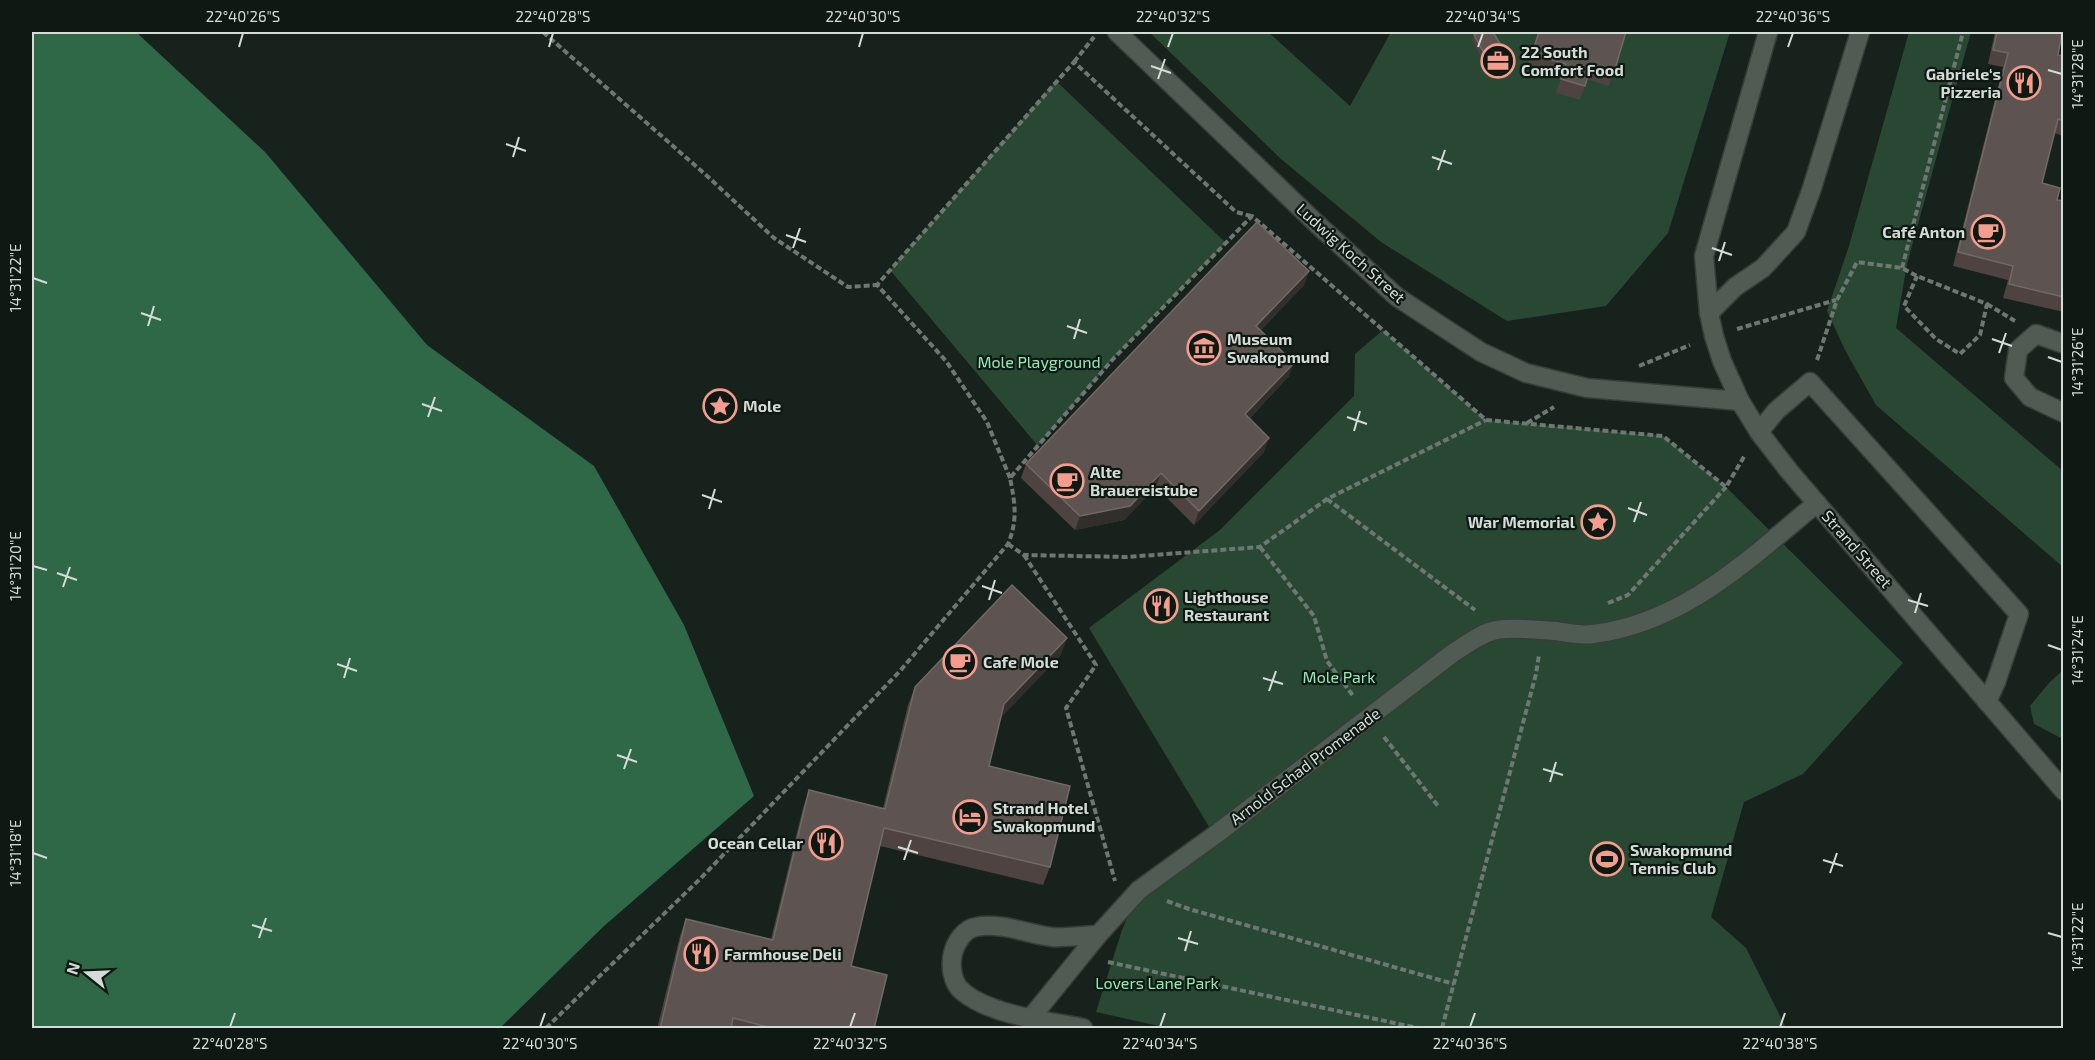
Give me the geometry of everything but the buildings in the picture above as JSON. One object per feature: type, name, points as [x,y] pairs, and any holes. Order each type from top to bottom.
[{"type":"street","name":"Ludwig Koch Street","points":[[1117,32],[1317,224],[1397,297],[1481,352],[1526,373],[1587,388],[1740,400]]},
{"type":"street","name":"Strand Street","points":[[1768,32],[1704,256],[1709,313],[1714,336],[1740,400],[1759,432],[2064,791]]},
{"type":"street","points":[[1709,313],[1735,287],[1763,268],[1796,232],[1812,188],[1860,32]]},
{"type":"street","points":[[2064,344],[2036,334],[2018,350],[2014,378],[2030,397],[2064,413]]},
{"type":"street","points":[[1759,432],[1776,411],[1810,382],[2019,614],[1987,702]]},
{"type":"street","name":"Arnold Schad Promenade","points":[[1029,1020],[1098,934],[1139,890],[1471,641],[1496,630],[1542,630],[1590,635],[1632,627],[1661,616],[1712,588],[1817,503]]},
{"type":"street","points":[[1083,1029],[1029,1020],[978,1001],[961,991],[955,983],[952,966],[953,954],[968,929],[977,927],[996,926],[1055,937],[1098,934]]},
{"type":"path","points":[[543,32],[774,238],[848,287],[877,285],[1099,32]]},
{"type":"path","points":[[549,32],[550,37]]},
{"type":"path","points":[[1902,268],[1963,32]]},
{"type":"path","points":[[1074,62],[1236,212],[1252,216],[1486,420]]},
{"type":"path","points":[[1010,478],[1114,358],[1252,216]]},
{"type":"path","points":[[1810,382],[1837,300],[1857,262],[1902,268],[1987,304],[1980,335],[1960,354],[1936,339],[1904,306],[1917,276]]},
{"type":"path","points":[[546,1029],[700,879],[900,671],[1008,544],[1015,528],[1015,504],[1010,478],[987,422],[946,361],[877,285]]},
{"type":"path","points":[[1628,370],[1714,336],[1837,300]]},
{"type":"path","points":[[1526,423],[1587,388]]},
{"type":"path","points":[[1024,555],[1127,557],[1260,548],[1327,499],[1486,420],[1663,436],[1726,487],[1759,432]]},
{"type":"path","points":[[1327,499],[1476,611]]},
{"type":"path","points":[[1008,544],[1024,555],[1096,665],[1066,708],[1114,880],[1189,909],[1454,984]]},
{"type":"path","points":[[1260,548],[1314,616],[1327,661],[1438,806]]},
{"type":"path","points":[[1442,1029],[1536,674],[1542,630]]},
{"type":"path","points":[[1099,960],[1418,1029]]},
{"type":"green space","points":[[1149,32],[1268,32],[1350,106],[1391,32],[1730,32],[1668,233],[1606,306],[1507,321],[1381,242],[1281,159]]},
{"type":"green space","points":[[1909,32],[1971,32],[1907,264],[1896,328],[2063,471],[2063,567],[1876,405],[1845,350],[1827,311],[1849,246]]},
{"type":"green space","name":"Mole Playground","points":[[1056,81],[1226,243],[1114,358],[1038,446],[890,270]]},
{"type":"green space","name":"Mole Park","points":[[1383,330],[1486,420],[1663,436],[1726,487],[1903,663],[1803,774],[1744,802],[1711,917],[1746,948],[1786,1028],[1168,1028],[1096,1012],[1122,930],[1139,890],[1214,835],[1089,628],[1220,530],[1354,396],[1355,354]]},
{"type":"green space","points":[[2063,670],[2064,738],[2061,738],[2034,724],[2030,706]]},
{"type":"shaded area","points":[[32,32],[136,32],[265,152],[427,345],[594,466],[684,625],[754,796],[604,926],[500,1028],[32,1028]]},
{"type":"place","name":"22 South Comfort Food","points":[[1498,61]]},
{"type":"place","name":"Gabriele‘s Pizzeria","points":[[2024,83]]},
{"type":"place","name":"Café Anton","points":[[1988,232]]},
{"type":"place","name":"Museum Swakopmund","points":[[1204,348]]},
{"type":"place","name":"Mole","points":[[720,406]]},
{"type":"place","name":"Alte Brauereistube","points":[[1067,481]]},
{"type":"place","name":"War Memorial","points":[[1598,522]]},
{"type":"place","name":"Lighthouse Restaurant","points":[[1161,606]]},
{"type":"place","name":"Cafe Mole","points":[[960,662]]},
{"type":"place","name":"Strand Hotel Swakopmund","points":[[970,817]]},
{"type":"place","name":"Ocean Cellar","points":[[826,843]]},
{"type":"place","name":"Swakopmund Tennis Club","points":[[1607,859]]},
{"type":"place","name":"Farmhouse Deli","points":[[701,954]]},
{"type":"park label","name":"Lovers Lane Park","points":[[1157,983]]}]
